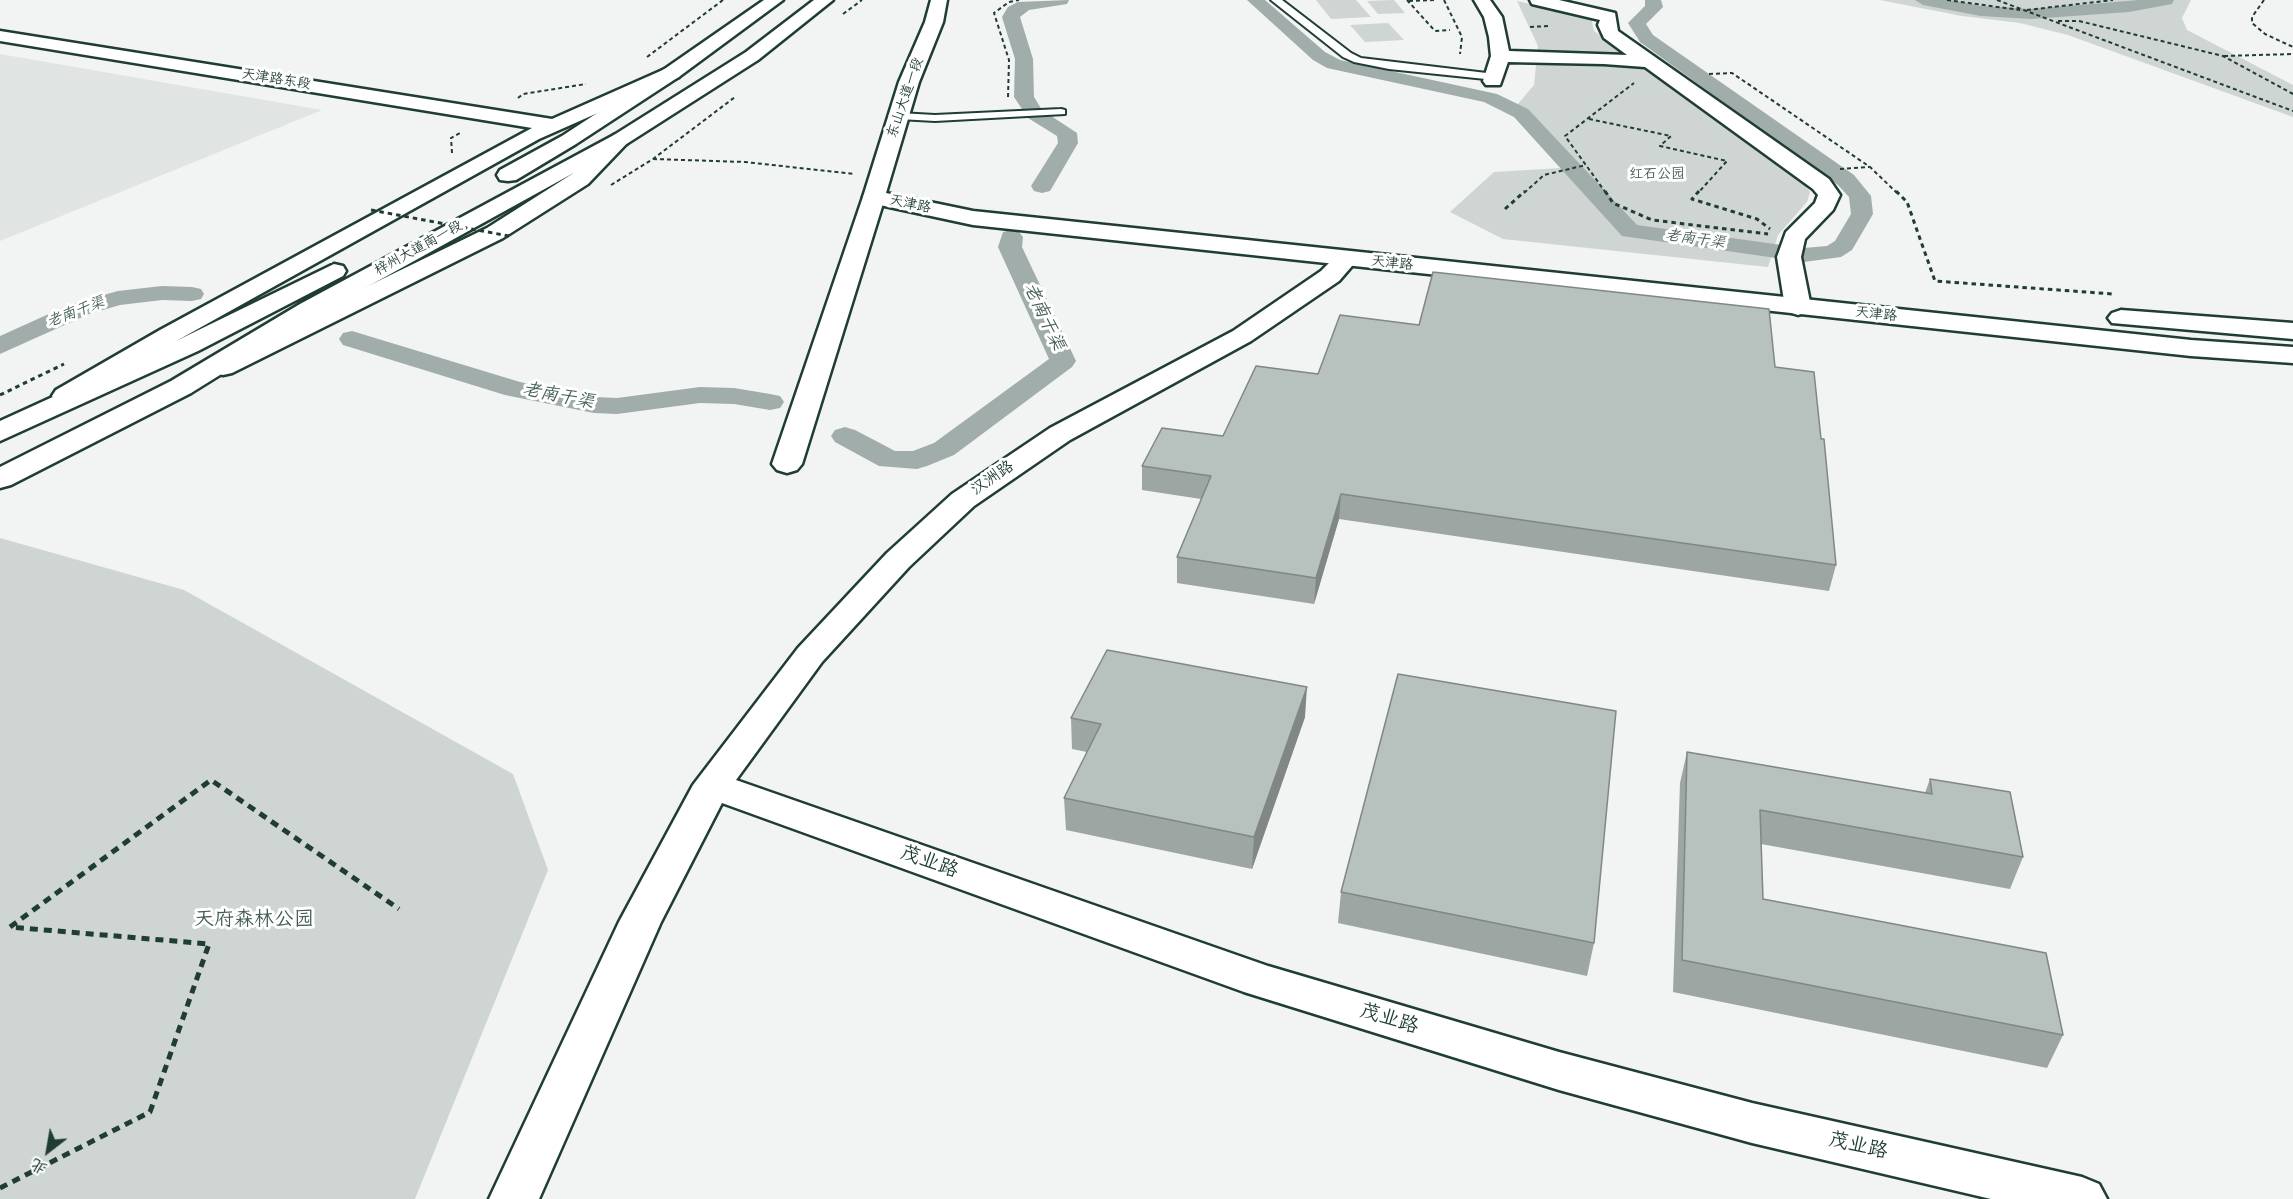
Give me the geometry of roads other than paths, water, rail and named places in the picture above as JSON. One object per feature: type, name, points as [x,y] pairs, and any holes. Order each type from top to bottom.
[{"type":"main road","name":"梓州大道南一段","points":[[9,428],[189,345],[352,262],[568,140],[673,72],[775,0]]},
{"type":"main road","points":[[0,479],[181,387],[364,300],[495,233],[580,179],[621,138],[752,56],[825,0]]},
{"type":"main road","name":"东山大道一段","points":[[787,464],[909,82],[934,22],[939,0]]},
{"type":"main road","points":[[1482,0],[1493,17],[1500,56],[1494,79]]},
{"type":"main road","points":[[1538,0],[1609,16],[1607,25],[1610,34],[1646,70],[1821,184],[1829,195],[1825,205],[1794,237],[1790,253],[1796,296]]},
{"type":"main road","name":"天津路东段","points":[[0,36],[542,130]]},
{"type":"main road","name":"天津路东段","points":[[0,44],[542,130]]},
{"type":"main road","points":[[1500,56],[1537,59],[1604,58],[1646,70]]},
{"type":"main road","points":[[9,428],[169,335],[542,130],[673,72]]},
{"type":"main road","name":"天津路","points":[[877,187],[973,218],[1346,260],[1796,296],[2293,331]]},
{"type":"main road","name":"天津路","points":[[877,187],[986,198],[1796,296],[2191,348],[2293,355]]},
{"type":"main road","name":"汉洲路","points":[[514,1199],[640,922],[712,785],[810,655],[898,560],[963,500],[1060,434],[1242,336],[1330,276],[1346,260]]},
{"type":"main road","name":"茂业路","points":[[712,785],[1292,991],[1559,1071],[1741,1120],[2082,1199]]},
{"type":"lane","points":[[1276,0],[1347,56],[1358,60],[1494,79]]},
{"type":"lane","points":[[898,116],[1016,115],[1061,112]]},
{"type":"waterway","name":"老南干渠","points":[[1042,186],[1068,143],[1067,133],[1035,114],[1024,97],[1024,59],[1011,17],[1014,11],[1024,6],[1061,0]]},
{"type":"waterway","name":"老南干渠","points":[[1255,0],[1319,56],[1334,64],[1490,98],[1521,113],[1630,231],[1804,255],[1833,252],[1844,245],[1862,214],[1860,196],[1846,180],[1646,38],[1637,23],[1654,7],[1653,0]]},
{"type":"waterway","name":"老南干渠","points":[[1923,0],[1981,11],[2031,14],[2129,7],[2166,0]]},
{"type":"waterway","name":"老南干渠","points":[[845,436],[889,460],[917,460],[944,449],[1063,361],[1010,247],[1011,237]]},
{"type":"waterway","name":"老南干渠","points":[[0,346],[80,309],[118,298],[162,293],[192,294]]},
{"type":"waterway","name":"老南干渠","points":[[352,339],[515,389],[594,405],[617,406],[700,395],[734,396],[770,402]]},
{"type":"park label","name":"红石公园","points":[[1657,175]]},
{"type":"park label","name":"天府森林公园","points":[[254,921]]}]
